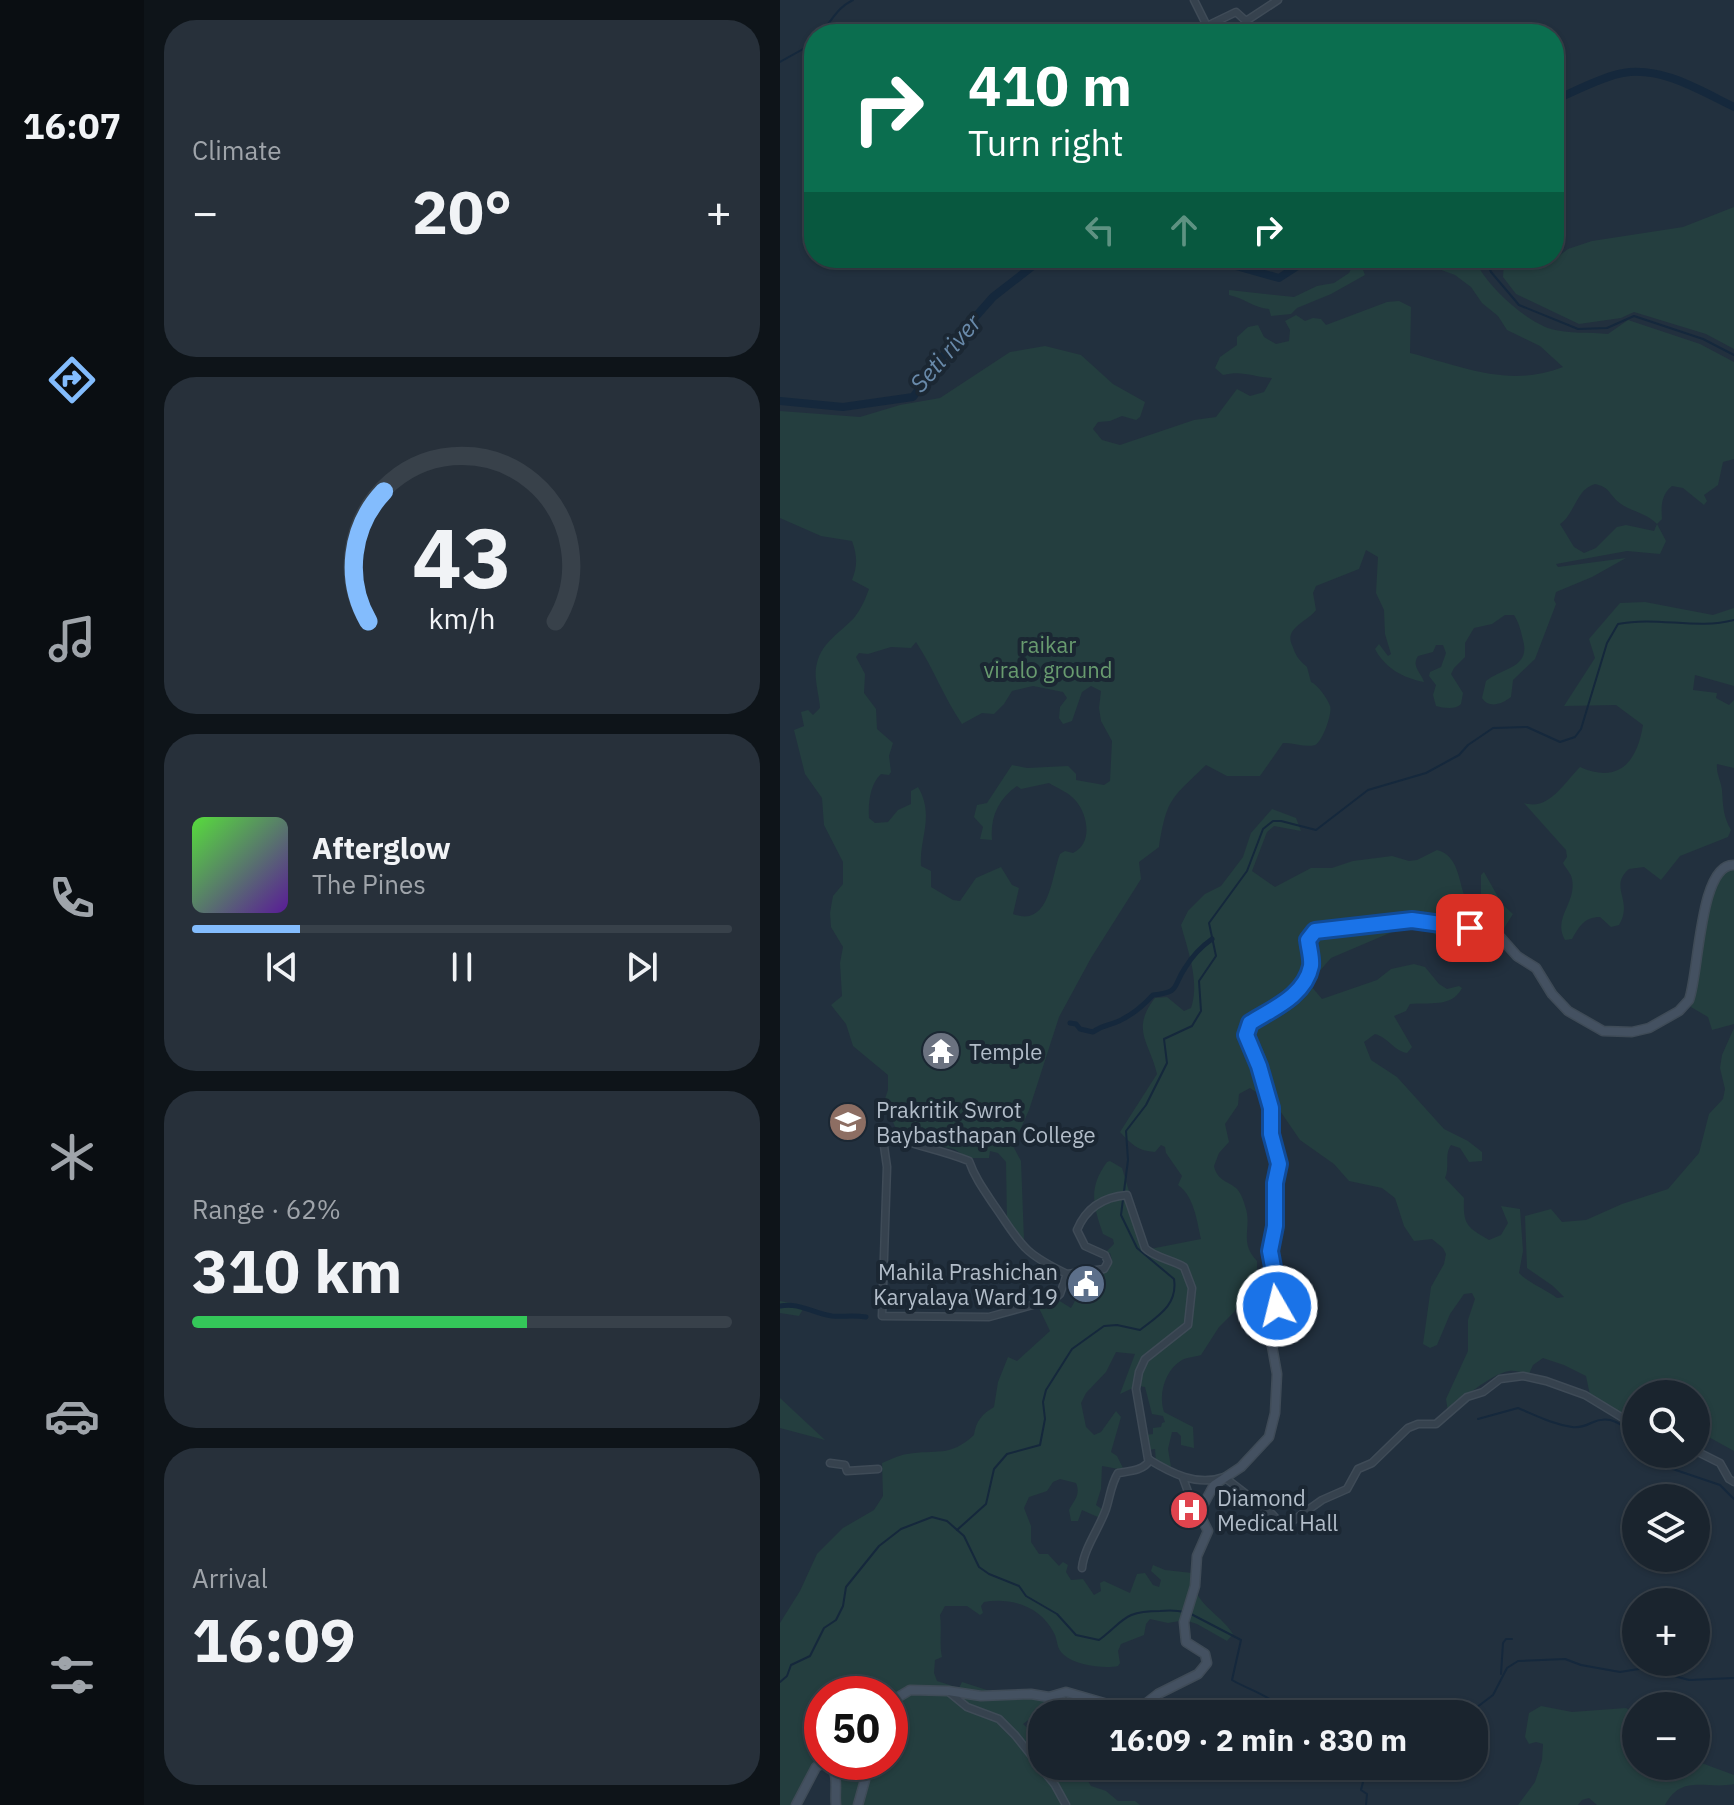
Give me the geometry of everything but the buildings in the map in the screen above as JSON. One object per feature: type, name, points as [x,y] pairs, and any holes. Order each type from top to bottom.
[{"type":"main road","points":[[908,1691],[1049,1697],[1066,1692],[1135,1712],[1145,1708],[1158,1694],[1198,1674],[1207,1663],[1205,1654],[1186,1642],[1184,1622],[1195,1586],[1197,1556],[1208,1531],[1199,1513],[1207,1494],[1224,1477],[1241,1467],[1269,1437],[1275,1413],[1277,1374],[1272,1346],[1262,1323],[1278,1303],[1270,1251],[1275,1226],[1275,1183],[1279,1164],[1271,1134],[1271,1108],[1246,1035],[1250,1023],[1289,1000],[1303,983],[1311,963],[1310,934],[1412,920],[1485,932],[1501,938],[1517,956],[1536,968],[1552,994],[1574,1016],[1603,1031],[1641,1031],[1679,1011],[1689,1000],[1709,891],[1718,872],[1734,865]]},
{"type":"main road","points":[[796,1805],[816,1767],[825,1762],[832,1765],[835,1772],[836,1805]]},
{"type":"main road","points":[[858,1805],[865,1780]]},
{"type":"street","points":[[1194,0],[1206,24]]},
{"type":"street","points":[[1211,24],[1236,12],[1246,21],[1278,0]]},
{"type":"street","points":[[1067,1274],[1060,1294],[1054,1299],[994,1317],[882,1316],[887,1167],[884,1146],[887,1133],[969,1161],[981,1188],[1025,1250],[1067,1274],[1100,1271],[1106,1266],[1105,1255],[1085,1246],[1077,1230],[1082,1217],[1098,1203],[1122,1195],[1145,1248],[1149,1253],[1184,1267],[1192,1288],[1188,1325],[1145,1359],[1137,1380],[1137,1398],[1150,1460],[1161,1468],[1202,1482],[1224,1477],[1284,1527],[1322,1500],[1347,1489],[1358,1469],[1372,1463],[1408,1428],[1418,1424],[1436,1424],[1467,1397],[1483,1392],[1509,1376],[1541,1379],[1585,1395],[1622,1417]]},
{"type":"street","points":[[1710,1458],[1720,1463],[1734,1482]]},
{"type":"street","points":[[1082,1568],[1083,1556],[1096,1533],[1118,1473],[1131,1472],[1150,1460]]},
{"type":"street","points":[[830,1463],[845,1465],[847,1471],[878,1469]]},
{"type":"street","points":[[1181,1475],[1199,1513]]},
{"type":"street","points":[[948,1691],[967,1707],[999,1719],[1055,1785],[1066,1805]]},
{"type":"green space","points":[[1734,207],[1734,349],[1706,334],[1634,312],[1621,318],[1579,324],[1516,294],[1503,277],[1504,268],[1564,268],[1564,252],[1592,241],[1683,227]]},
{"type":"green space","points":[[1352,268],[1366,268],[1363,270],[1365,275],[1297,308],[1291,314],[1271,316],[1269,309],[1229,295],[1229,290],[1294,297],[1317,286],[1334,283]]},
{"type":"green space","name":"raikar viralo ground","points":[[1436,268],[1479,268],[1511,304],[1531,320],[1551,329],[1608,334],[1628,320],[1700,344],[1734,362],[1734,459],[1723,462],[1718,485],[1704,495],[1707,501],[1704,505],[1683,488],[1672,486],[1668,489],[1662,501],[1662,519],[1657,524],[1666,541],[1660,554],[1627,551],[1556,564],[1558,567],[1626,558],[1556,592],[1556,604],[1535,659],[1513,680],[1511,697],[1500,703],[1488,703],[1482,698],[1486,681],[1514,666],[1523,656],[1523,640],[1514,615],[1505,615],[1492,624],[1474,628],[1465,643],[1465,657],[1451,674],[1463,693],[1461,704],[1453,708],[1442,707],[1436,706],[1433,695],[1436,685],[1429,676],[1430,672],[1441,667],[1446,653],[1443,645],[1436,645],[1433,652],[1418,656],[1416,666],[1424,682],[1395,671],[1375,649],[1379,644],[1388,656],[1391,654],[1385,634],[1384,610],[1376,593],[1378,557],[1366,550],[1359,569],[1316,586],[1313,593],[1316,610],[1294,630],[1290,639],[1296,655],[1307,667],[1311,682],[1322,692],[1330,706],[1324,733],[1315,745],[1283,743],[1260,776],[1227,776],[1206,765],[1172,800],[1159,847],[1139,862],[1141,879],[1091,958],[1059,1017],[1029,1110],[1013,1146],[1021,1161],[1024,1240],[1007,1222],[1006,1162],[998,1153],[990,1151],[989,1158],[968,1158],[954,1149],[916,1142],[897,1131],[884,1102],[888,1075],[853,1046],[846,1024],[831,1005],[842,996],[840,963],[843,947],[831,927],[830,913],[833,896],[843,884],[843,862],[824,825],[822,798],[805,774],[794,730],[804,726],[801,712],[808,710],[813,715],[820,708],[816,674],[819,656],[827,643],[854,618],[869,589],[852,580],[856,560],[852,541],[821,536],[780,518],[780,411],[860,417],[900,405],[940,398],[1010,352],[1045,346],[1081,355],[1113,384],[1145,402],[1136,420],[1122,416],[1098,422],[1093,429],[1102,440],[1120,445],[1194,420],[1216,417],[1237,389],[1250,396],[1264,392],[1272,378],[1242,373],[1223,375],[1215,368],[1220,357],[1237,345],[1237,337],[1248,327],[1258,325],[1264,337],[1276,344],[1289,341],[1290,330],[1285,321],[1296,315],[1305,321],[1321,319],[1326,325],[1387,302],[1399,301],[1411,307],[1410,353],[1468,369],[1505,375],[1524,376],[1563,367],[1540,346],[1507,330],[1471,287],[1455,275]],"holes":[[[1595,484],[1605,488],[1620,504],[1653,520],[1657,524],[1654,531],[1626,525],[1617,527],[1596,548],[1584,553],[1574,547],[1560,524],[1584,491]],[[916,642],[962,724],[982,713],[994,714],[1012,691],[1033,686],[1063,692],[1067,698],[1060,707],[1059,718],[1063,724],[1072,721],[1082,692],[1091,686],[1101,691],[1101,721],[1112,741],[1110,781],[1104,785],[1076,780],[1076,774],[1068,766],[1027,768],[1012,765],[987,803],[977,805],[974,817],[983,827],[980,839],[992,840],[992,824],[997,810],[1017,786],[1021,789],[1049,783],[1070,796],[1080,807],[1086,821],[1084,843],[1073,853],[1065,851],[1060,854],[1047,898],[1035,914],[1013,914],[1019,888],[1012,885],[1001,867],[976,878],[960,901],[931,887],[931,871],[921,866],[926,817],[918,787],[911,791],[911,804],[898,810],[888,822],[875,823],[869,818],[869,800],[874,783],[881,774],[889,775],[891,772],[889,756],[893,743],[877,729],[876,709],[864,693],[865,674],[856,657],[859,653],[868,654],[891,647],[911,648]]]},
{"type":"green space","points":[[1645,602],[1713,615],[1734,608],[1734,686],[1695,675],[1693,690],[1717,693],[1716,698],[1729,705],[1734,700],[1734,768],[1717,764],[1725,815],[1731,830],[1728,837],[1680,856],[1661,880],[1644,867],[1629,869],[1621,882],[1624,908],[1619,925],[1611,927],[1600,917],[1594,917],[1577,930],[1572,939],[1565,940],[1561,925],[1573,888],[1563,863],[1567,857],[1566,850],[1524,803],[1541,803],[1548,799],[1580,767],[1605,773],[1624,767],[1636,750],[1643,725],[1616,705],[1564,706],[1595,658],[1589,639],[1620,603]]},
{"type":"green space","points":[[1272,809],[1296,818],[1301,831],[1274,826],[1267,832],[1252,871],[1275,887],[1311,868],[1332,868],[1353,861],[1392,856],[1417,860],[1437,850],[1454,863],[1465,897],[1472,900],[1481,895],[1481,875],[1484,872],[1502,904],[1513,914],[1501,933],[1476,925],[1467,938],[1441,939],[1429,930],[1417,928],[1392,932],[1331,958],[1311,986],[1322,999],[1377,980],[1391,969],[1414,964],[1425,967],[1447,989],[1462,988],[1452,999],[1410,1004],[1406,1011],[1394,1016],[1412,1047],[1407,1053],[1375,1034],[1364,1042],[1371,1060],[1397,1077],[1444,1129],[1482,1152],[1482,1161],[1469,1162],[1460,1148],[1451,1145],[1448,1153],[1445,1178],[1464,1198],[1464,1214],[1468,1224],[1489,1240],[1501,1235],[1508,1223],[1501,1206],[1520,1209],[1523,1251],[1519,1273],[1557,1298],[1564,1297],[1527,1268],[1525,1216],[1551,1209],[1562,1222],[1586,1220],[1668,1189],[1699,1153],[1709,1114],[1723,1099],[1722,1055],[1734,1028],[1734,1451],[1710,1438],[1710,1380],[1622,1380],[1622,1414],[1590,1395],[1586,1376],[1543,1358],[1533,1365],[1529,1374],[1511,1371],[1485,1382],[1448,1412],[1446,1399],[1468,1351],[1468,1320],[1475,1299],[1472,1293],[1464,1294],[1450,1314],[1437,1345],[1430,1348],[1423,1344],[1431,1287],[1444,1264],[1446,1254],[1443,1248],[1432,1239],[1414,1241],[1404,1226],[1395,1198],[1382,1188],[1349,1181],[1334,1164],[1300,1140],[1276,1105],[1250,1088],[1239,1094],[1238,1105],[1225,1124],[1229,1142],[1219,1153],[1214,1166],[1220,1177],[1236,1188],[1243,1199],[1247,1214],[1248,1247],[1257,1261],[1257,1269],[1249,1281],[1244,1282],[1246,1288],[1235,1311],[1219,1327],[1201,1355],[1176,1364],[1167,1376],[1163,1390],[1164,1412],[1193,1427],[1194,1448],[1181,1445],[1181,1436],[1172,1432],[1168,1449],[1171,1467],[1156,1462],[1155,1449],[1148,1450],[1146,1435],[1153,1434],[1153,1428],[1161,1427],[1165,1422],[1163,1416],[1152,1414],[1145,1387],[1139,1386],[1141,1379],[1137,1375],[1133,1388],[1120,1394],[1135,1354],[1116,1352],[1106,1372],[1081,1403],[1086,1427],[1094,1435],[1101,1432],[1116,1411],[1121,1417],[1111,1452],[1117,1456],[1124,1470],[1102,1466],[1101,1489],[1096,1505],[1103,1510],[1100,1518],[1082,1510],[1078,1521],[1071,1521],[1069,1510],[1078,1491],[1076,1483],[1060,1479],[1053,1482],[1047,1491],[1029,1497],[1024,1508],[1031,1526],[1031,1542],[1039,1554],[1048,1554],[1059,1566],[1063,1562],[1068,1565],[1066,1572],[1071,1580],[1083,1579],[1094,1595],[1101,1591],[1100,1583],[1104,1581],[1130,1593],[1137,1574],[1145,1573],[1153,1585],[1159,1587],[1161,1580],[1151,1571],[1153,1565],[1165,1570],[1192,1573],[1201,1600],[1233,1634],[1227,1641],[1185,1620],[1168,1623],[1150,1619],[1144,1635],[1121,1644],[1118,1651],[1120,1663],[1112,1667],[1082,1664],[1064,1655],[1042,1616],[1025,1606],[1005,1601],[984,1602],[980,1615],[967,1606],[945,1606],[940,1615],[942,1657],[935,1660],[937,1681],[959,1688],[962,1682],[990,1691],[1044,1691],[1047,1700],[1028,1700],[1028,1720],[1023,1724],[1028,1728],[1028,1780],[1087,1780],[1091,1786],[1106,1791],[1118,1801],[1135,1801],[1140,1805],[831,1805],[838,1780],[908,1780],[908,1676],[804,1676],[804,1780],[792,1805],[780,1805],[780,1623],[800,1591],[817,1554],[843,1528],[874,1510],[883,1496],[882,1463],[904,1455],[950,1450],[974,1435],[980,1418],[994,1407],[998,1382],[1008,1357],[1017,1361],[1050,1331],[1038,1306],[1058,1300],[1071,1308],[1077,1297],[1084,1299],[1094,1273],[1108,1268],[1112,1260],[1110,1253],[1105,1253],[1114,1244],[1113,1239],[1103,1234],[1094,1197],[1097,1180],[1107,1162],[1122,1168],[1141,1231],[1150,1249],[1201,1239],[1191,1202],[1178,1185],[1182,1176],[1165,1147],[1161,1145],[1155,1152],[1144,1150],[1120,1132],[1157,1074],[1144,1036],[1144,1019],[1148,1009],[1155,998],[1167,997],[1184,1011],[1191,1008],[1194,977],[1181,925],[1188,911],[1205,894],[1221,886],[1243,857],[1251,833]]},
{"type":"green space","points":[[1727,869],[1734,869],[1734,1024],[1712,1030],[1708,1017],[1691,1007],[1710,899]]},
{"type":"green space","points":[[780,1301],[802,1305],[803,1309],[799,1316],[780,1313]]},
{"type":"green space","points":[[780,1398],[825,1440],[780,1428]]},
{"type":"green space","points":[[1541,1706],[1572,1712],[1622,1708],[1622,1780],[1710,1780],[1710,1766],[1734,1775],[1734,1784],[1687,1786],[1672,1795],[1665,1805],[1597,1805],[1589,1798],[1578,1805],[1518,1805],[1535,1782],[1542,1760],[1543,1744],[1529,1744],[1525,1737],[1529,1713]]},
{"type":"waterway","points":[[827,24],[853,0]]},
{"type":"waterway","points":[[780,62],[804,49]]},
{"type":"waterway","name":"Seti river","points":[[1564,96],[1607,77],[1638,72],[1681,81],[1734,107]]},
{"type":"waterway","name":"Seti river","points":[[780,401],[843,407],[913,397],[955,340],[993,297],[1030,268]]},
{"type":"waterway","name":"Seti river","points":[[1243,268],[1279,278],[1294,268]]},
{"type":"waterway","points":[[1489,268],[1519,305],[1578,329],[1607,328],[1634,316],[1703,339],[1734,355]]},
{"type":"waterway","points":[[957,1530],[986,1504],[994,1469],[1007,1454],[1040,1445],[1046,1390],[1072,1349],[1104,1326],[1117,1325],[1140,1330],[1170,1303],[1174,1279],[1137,1248],[1121,1215],[1128,1160],[1126,1131],[1146,1105],[1167,1063],[1164,1039],[1192,1026],[1201,1011],[1199,981],[1216,956],[1209,923],[1247,871],[1263,829],[1273,821],[1281,821],[1316,830],[1368,790],[1426,773],[1459,755],[1493,728],[1527,727],[1560,742],[1575,737],[1581,729],[1607,643],[1618,624],[1647,621],[1705,624],[1734,620]]},
{"type":"waterway","points":[[1070,1023],[1093,1032],[1128,1016],[1153,995],[1172,990],[1190,960],[1212,939]]},
{"type":"waterway","points":[[780,1306],[794,1306],[832,1316],[866,1317]]},
{"type":"waterway","points":[[1478,1419],[1518,1408],[1572,1427],[1598,1420],[1622,1425]]},
{"type":"waterway","points":[[1670,1468],[1720,1485],[1734,1499]]},
{"type":"waterway","points":[[780,1682],[787,1676],[791,1665],[810,1656],[824,1628],[836,1620],[843,1606],[846,1587],[879,1546],[901,1529],[932,1517],[947,1521],[964,1536],[979,1567],[1019,1586],[1026,1596],[1057,1614],[1076,1635],[1099,1640],[1132,1615],[1148,1611],[1185,1612]]},
{"type":"waterway","points":[[1191,1614],[1241,1640],[1232,1680],[1270,1700]]},
{"type":"waterway","points":[[1501,1674],[1503,1643],[1506,1639],[1512,1639]]},
{"type":"waterway","points":[[1486,1700],[1493,1695],[1507,1668],[1518,1661],[1565,1659],[1620,1672],[1645,1668],[1689,1680],[1734,1678]]},
{"type":"waterway","points":[[1364,1780],[1361,1790],[1367,1794],[1366,1805]]},
{"type":"place","name":"Temple","points":[[941,1051]]},
{"type":"place","name":"Prakritik Swrot Baybasthapan College","points":[[848,1122]]},
{"type":"place","name":"Mahila Prashichan Karyalaya Ward 19","points":[[1086,1284]]},
{"type":"place","name":"Diamond Medical Hall","points":[[1189,1510]]},
{"type":"route","points":[[1277,1306],[1279,1299],[1270,1251],[1275,1226],[1275,1183],[1279,1164],[1271,1134],[1271,1108],[1246,1035],[1247,1028],[1250,1023],[1289,1000],[1303,983],[1311,963],[1308,940],[1315,931],[1412,920],[1470,928]]}]
